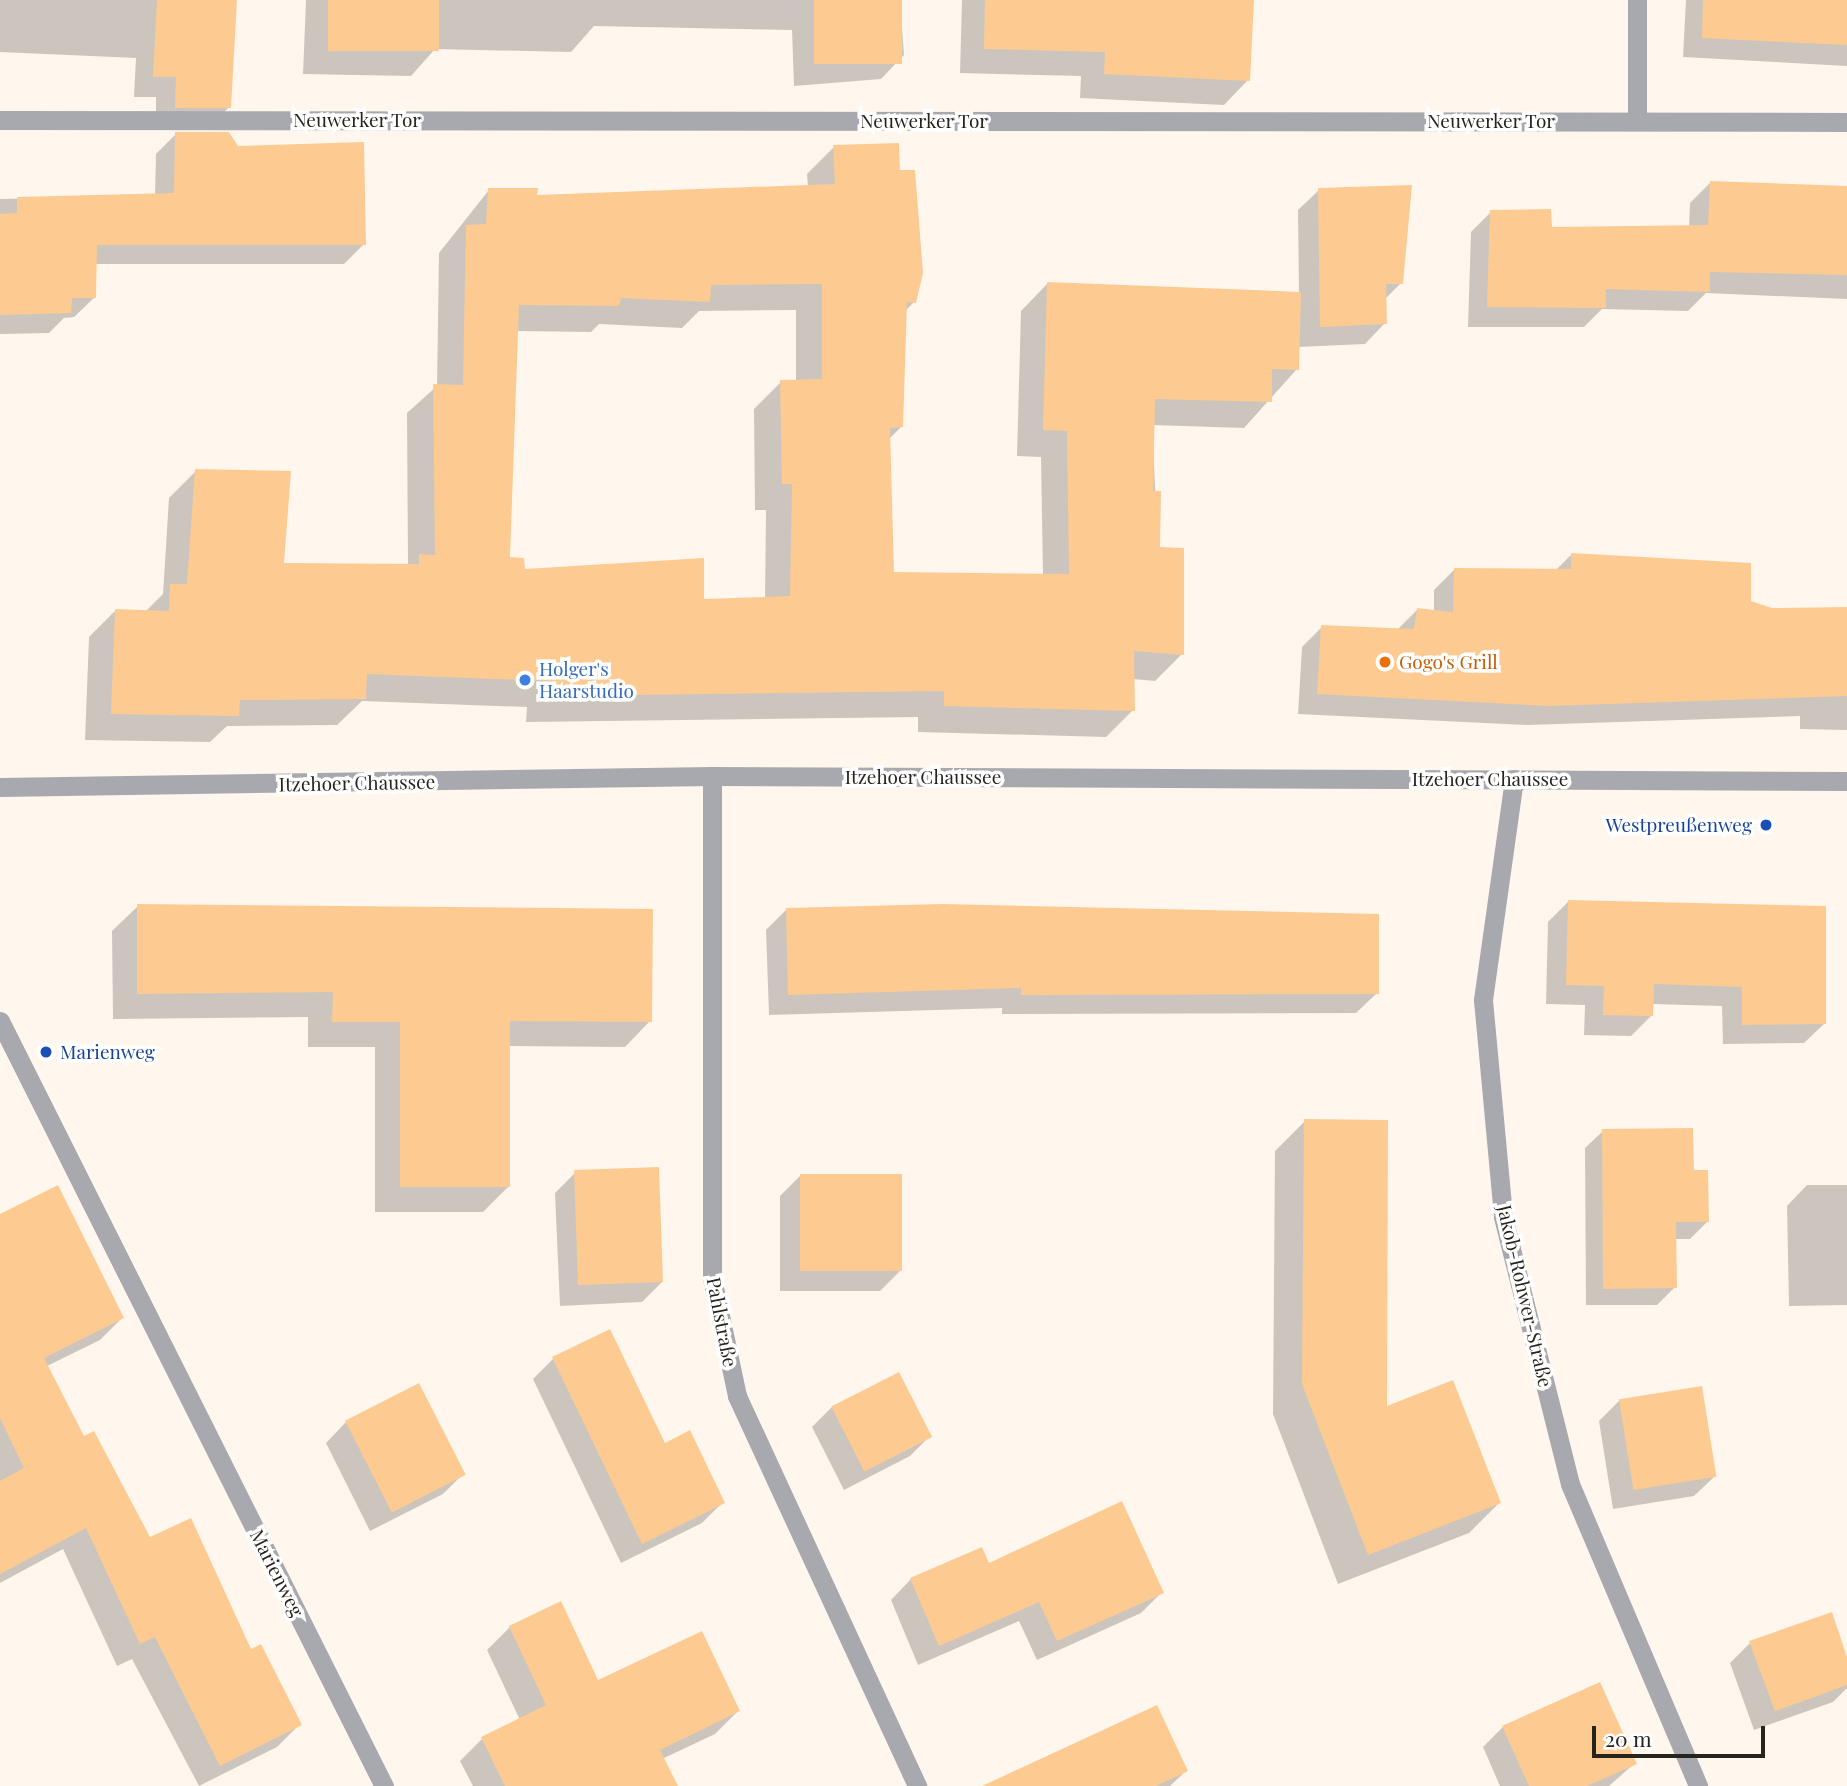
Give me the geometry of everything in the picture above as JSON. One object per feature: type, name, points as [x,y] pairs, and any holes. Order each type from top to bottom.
[{"type":"street","points":[[1637,0],[1637,121]]},
{"type":"street","name":"Neuwerker Tor","points":[[0,120],[1847,122]]},
{"type":"street","name":"Itzehoer Chaussee","points":[[0,788],[712,776],[1847,781]]},
{"type":"street","name":"Pahlstraße","points":[[712,776],[712,1278],[737,1396],[917,1786]]},
{"type":"street","name":"Jakob-Rohwer-Straße","points":[[1514,779],[1483,1000],[1503,1217],[1570,1484],[1698,1786]]},
{"type":"street","name":"Marienweg","points":[[0,1021],[384,1786]]},
{"type":"building","points":[[157,0],[237,0],[231,108],[175,108],[176,77],[153,77]]},
{"type":"building","points":[[328,0],[439,0],[439,51],[328,51]]},
{"type":"building","points":[[814,0],[902,0],[902,64],[814,64]]},
{"type":"building","points":[[985,0],[1254,0],[1250,81],[1104,74],[1105,52],[984,49]]},
{"type":"building","points":[[1703,0],[1847,0],[1847,45],[1702,38]]},
{"type":"building","points":[[175,132],[229,132],[238,146],[364,142],[366,245],[97,245],[96,298],[72,298],[71,313],[0,315],[0,214],[17,213],[17,197],[174,193]]},
{"type":"building","points":[[899,143],[900,170],[915,170],[923,273],[916,303],[907,302],[903,427],[890,428],[894,572],[1069,574],[1067,431],[1043,430],[1047,282],[1301,292],[1299,370],[1272,369],[1272,402],[1155,399],[1153,491],[1161,491],[1160,547],[1184,548],[1184,655],[1134,651],[1135,711],[944,706],[944,691],[552,696],[553,681],[367,674],[366,699],[240,700],[239,716],[111,714],[115,609],[169,611],[170,584],[187,584],[195,469],[291,471],[284,563],[419,564],[419,554],[435,555],[433,384],[463,385],[466,225],[486,224],[488,188],[538,188],[537,195],[835,184],[833,145]],"holes":[[[822,284],[822,379],[780,380],[782,484],[792,484],[790,596],[704,599],[704,558],[525,569],[524,558],[510,557],[519,305],[619,306],[621,298],[710,302],[711,285]]]},
{"type":"building","points":[[1710,181],[1847,186],[1847,275],[1710,272],[1710,292],[1606,289],[1606,308],[1487,307],[1490,210],[1551,209],[1552,227],[1708,225]]},
{"type":"building","points":[[1412,185],[1403,284],[1386,284],[1387,324],[1320,327],[1318,188]]},
{"type":"building","points":[[1571,553],[1751,563],[1751,601],[1772,608],[1847,607],[1847,696],[1548,706],[1317,694],[1321,625],[1414,629],[1417,608],[1453,612],[1454,568],[1571,569]]},
{"type":"building","points":[[1568,900],[1826,906],[1826,1024],[1742,1025],[1742,987],[1654,984],[1653,1016],[1603,1015],[1604,986],[1566,985]]},
{"type":"building","points":[[137,904],[653,909],[652,1022],[510,1021],[510,1187],[400,1187],[400,1022],[332,1022],[333,992],[137,994]]},
{"type":"building","points":[[943,904],[1379,914],[1379,994],[1021,995],[1021,988],[788,995],[786,908]]},
{"type":"building","points":[[1304,1119],[1388,1120],[1387,1406],[1453,1380],[1501,1503],[1368,1555],[1302,1384]]},
{"type":"building","points":[[1693,1128],[1694,1170],[1708,1170],[1709,1222],[1676,1222],[1677,1288],[1603,1289],[1602,1129]]},
{"type":"building","points":[[659,1167],[663,1282],[578,1285],[574,1170]]},
{"type":"building","points":[[800,1174],[902,1174],[902,1271],[800,1271]]},
{"type":"building","points":[[58,1185],[124,1318],[44,1358],[84,1436],[94,1431],[150,1537],[191,1518],[251,1649],[261,1644],[302,1725],[220,1766],[155,1637],[140,1644],[86,1528],[0,1574],[0,1481],[24,1468],[0,1418],[0,1214]]},
{"type":"building","points":[[610,1329],[665,1443],[690,1430],[725,1503],[642,1544],[552,1357]]},
{"type":"building","points":[[899,1372],[932,1437],[864,1472],[831,1407]]},
{"type":"building","points":[[419,1383],[466,1475],[392,1512],[345,1421]]},
{"type":"building","points":[[1702,1386],[1716,1477],[1633,1490],[1619,1399]]},
{"type":"building","points":[[1122,1501],[1164,1593],[1057,1641],[1039,1602],[939,1646],[910,1578],[982,1547],[989,1563]]},
{"type":"building","points":[[561,1601],[598,1680],[702,1631],[740,1711],[660,1750],[678,1786],[505,1786],[481,1737],[546,1705],[509,1626]]},
{"type":"building","points":[[1832,1612],[1847,1657],[1847,1685],[1775,1711],[1749,1641]]},
{"type":"building","points":[[1600,1682],[1637,1764],[1587,1786],[1529,1786],[1502,1726]]},
{"type":"building","points":[[1157,1705],[1188,1771],[1156,1786],[982,1786]]},
{"type":"place","name":"Gogo's Grill","points":[[1385,662]]},
{"type":"place","name":"Holger's Haarstudio","points":[[525,680]]},
{"type":"place","name":"Westpreußenweg","points":[[1766,825]]},
{"type":"place","name":"Marienweg","points":[[46,1052]]}]
